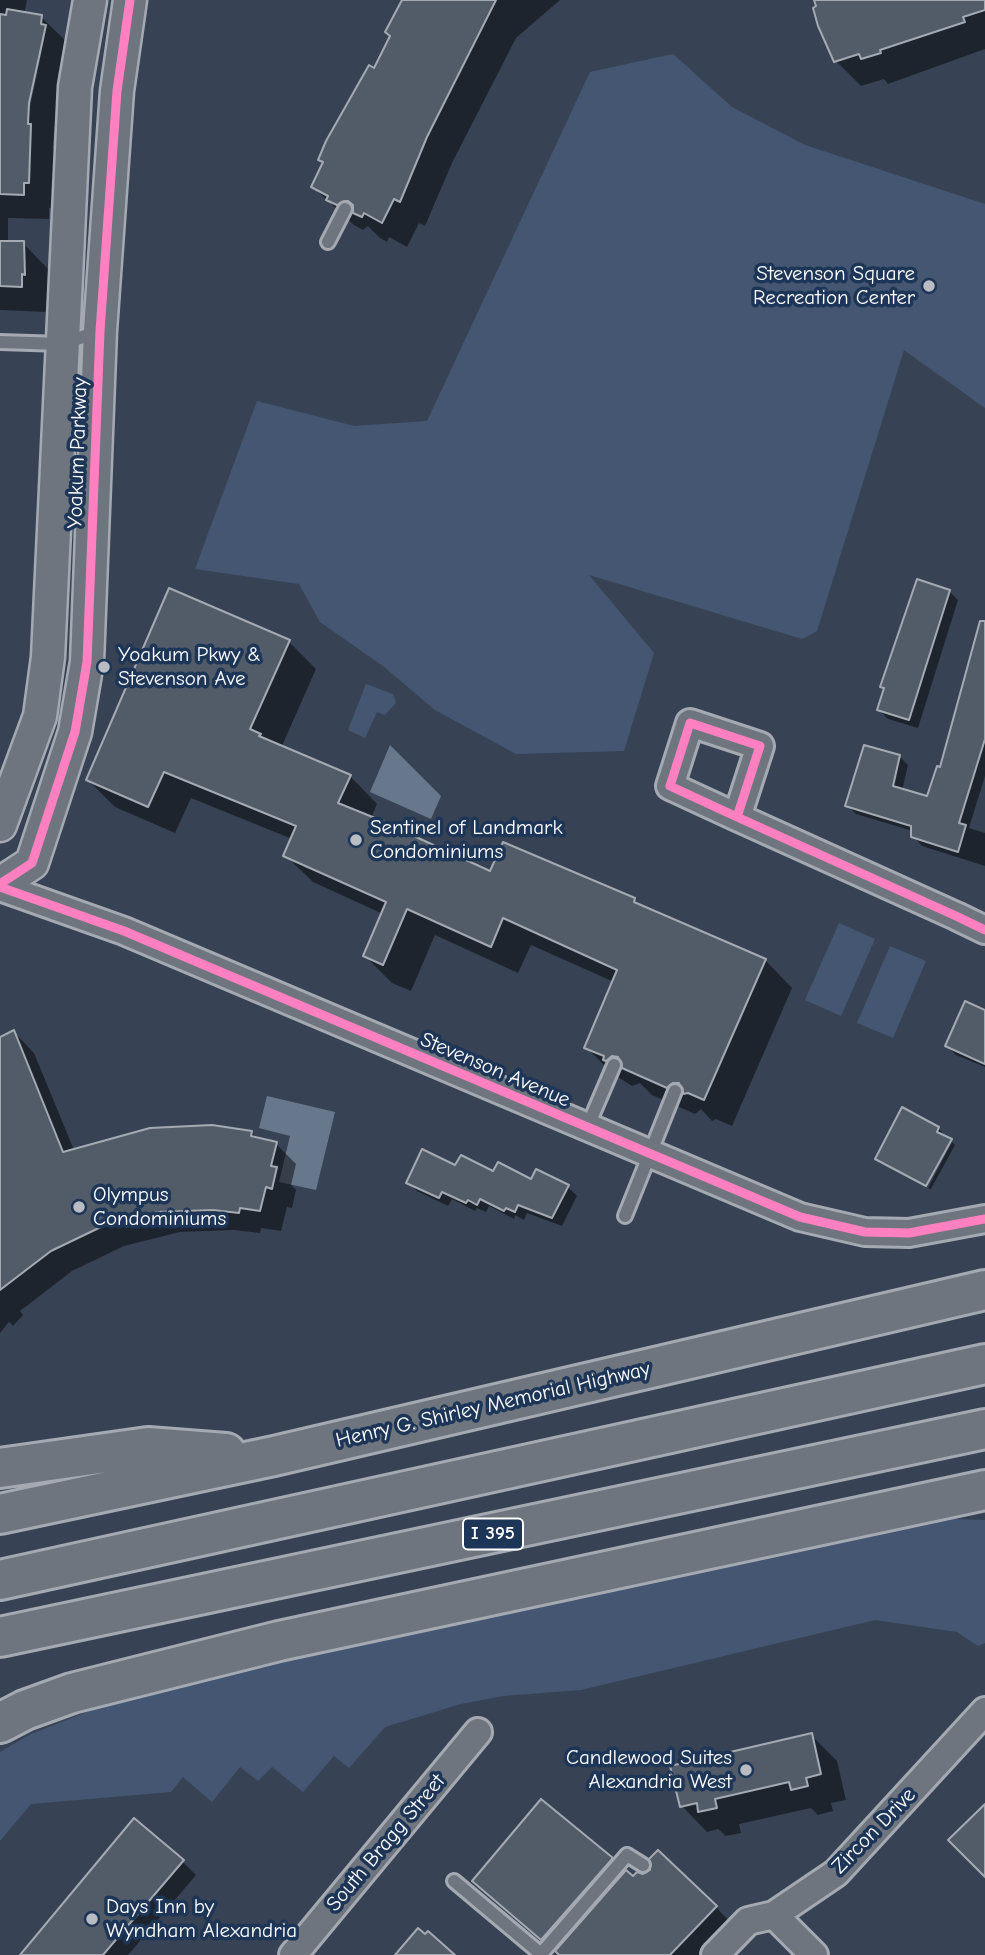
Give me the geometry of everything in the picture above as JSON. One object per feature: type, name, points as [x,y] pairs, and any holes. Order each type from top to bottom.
[{"type":"highway","name":"Henry G. Shirley Memorial Highway","points":[[0,1514],[274,1457],[985,1290]]},
{"type":"highway","points":[[0,1580],[985,1364]]},
{"type":"highway","name":"I 395","points":[[0,1637],[985,1429]]},
{"type":"highway","points":[[0,1468],[148,1447],[274,1457]]},
{"type":"highway","points":[[0,1723],[25,1710],[72,1693],[265,1644],[985,1490]]},
{"type":"street","name":"Yoakum Parkway","points":[[0,825],[40,716],[48,657],[75,87],[90,0]]},
{"type":"street","name":"Yoakum Parkway","points":[[0,886],[32,863],[75,732],[87,662],[100,331],[117,91],[130,0]]},
{"type":"street","points":[[737,817],[985,930]]},
{"type":"street","name":"Stevenson Avenue","points":[[0,886],[124,931],[800,1217],[865,1232],[909,1233],[985,1219]]},
{"type":"street","name":"Zircon Drive","points":[[715,1955],[748,1921],[774,1915],[836,1873],[985,1711]]},
{"type":"street","name":"South Bragg Street","points":[[293,1955],[478,1731]]},
{"type":"street","points":[[774,1915],[814,1955]]},
{"type":"lane","points":[[328,242],[345,209]]},
{"type":"lane","points":[[0,342],[62,344],[100,331]]},
{"type":"lane","points":[[587,1128],[614,1065]]},
{"type":"lane","points":[[625,1216],[675,1091]]},
{"type":"lane","points":[[454,1881],[541,1954],[627,1855],[643,1865]]},
{"type":"shaded area","points":[[673,54],[732,107],[805,145],[985,204],[985,408],[904,350],[817,631],[802,639],[589,575],[654,653],[624,751],[516,754],[435,710],[383,666],[320,622],[299,584],[195,569],[257,401],[354,426],[427,421],[590,72]]},
{"type":"shaded area","points":[[366,684],[393,694],[396,703],[385,715],[377,712],[365,738],[348,730]]},
{"type":"shaded area","points":[[390,745],[441,796],[431,819],[370,792]]},
{"type":"shaded area","points":[[839,923],[875,939],[841,1016],[805,1000]]},
{"type":"shaded area","points":[[890,946],[926,961],[893,1038],[857,1023]]},
{"type":"shaded area","points":[[267,1096],[335,1112],[316,1190],[279,1182],[290,1136],[259,1128]]},
{"type":"shaded area","points":[[850,1516],[985,1520],[985,1643],[978,1646],[957,1632],[875,1620],[581,1690],[503,1696],[461,1704],[385,1727],[349,1768],[334,1756],[303,1792],[272,1767],[258,1781],[240,1767],[212,1802],[183,1777],[171,1792],[31,1804],[0,1841],[0,1752],[31,1734],[140,1691]]},
{"type":"building","points":[[402,0],[496,0],[427,137],[400,202],[394,199],[382,223],[364,213],[362,217],[353,213],[353,205],[348,201],[337,205],[326,200],[328,196],[311,187],[323,162],[318,160],[326,141],[369,65],[374,68],[390,36],[385,32]]},
{"type":"building","points":[[814,0],[985,0],[985,10],[963,17],[965,22],[880,50],[881,53],[861,59],[859,54],[834,62],[818,26],[813,8],[816,6]]},
{"type":"building","points":[[7,9],[42,15],[41,24],[46,25],[29,103],[29,183],[24,183],[24,195],[0,194],[0,14],[6,15]]},
{"type":"building","points":[[0,241],[24,241],[25,275],[22,274],[22,287],[0,286]]},
{"type":"building","points":[[917,579],[950,590],[909,720],[877,710],[884,688],[880,687]]},
{"type":"building","points":[[169,588],[290,640],[250,729],[261,734],[259,736],[351,775],[338,803],[417,835],[416,837],[490,871],[503,842],[635,898],[634,902],[766,959],[704,1100],[688,1093],[683,1094],[679,1083],[673,1083],[667,1088],[622,1068],[618,1057],[612,1056],[606,1061],[603,1060],[604,1056],[584,1048],[617,970],[503,918],[491,947],[407,909],[383,965],[363,956],[386,902],[283,856],[296,826],[164,772],[148,807],[86,780]]},
{"type":"building","points":[[980,621],[985,621],[985,739],[959,823],[966,825],[958,852],[911,837],[911,826],[845,806],[864,745],[900,755],[893,786],[927,796],[937,766],[940,767]]},
{"type":"building","points":[[965,1001],[985,1010],[985,1064],[945,1046]]},
{"type":"building","name":"Olympus Condominiums","points":[[14,1030],[63,1152],[150,1128],[212,1125],[252,1131],[251,1136],[277,1142],[271,1166],[277,1167],[272,1189],[266,1187],[260,1211],[240,1208],[239,1213],[213,1210],[158,1212],[103,1226],[51,1251],[0,1290],[0,1037]]},
{"type":"building","points":[[902,1107],[939,1127],[937,1132],[952,1139],[926,1186],[875,1159]]},
{"type":"building","points":[[422,1149],[455,1165],[461,1155],[493,1171],[498,1162],[531,1179],[536,1169],[569,1185],[552,1218],[518,1205],[515,1212],[506,1208],[504,1211],[480,1199],[477,1205],[468,1200],[466,1203],[442,1192],[439,1198],[406,1183]]},
{"type":"building","name":"Candlewood Suites Alexandria West","points":[[812,1733],[821,1774],[806,1778],[808,1786],[791,1790],[789,1782],[715,1799],[717,1808],[698,1812],[697,1803],[680,1807],[670,1766]]},
{"type":"building","points":[[541,1799],[613,1858],[541,1940],[472,1881]]},
{"type":"building","points":[[985,1804],[985,1877],[948,1840]]},
{"type":"building","name":"Days Inn by Wyndham Alexandria","points":[[134,1818],[184,1860],[103,1955],[20,1955]]},
{"type":"building","points":[[658,1850],[717,1906],[670,1955],[559,1955],[555,1951],[626,1870],[633,1876],[637,1872],[643,1874],[650,1870],[649,1859]]},
{"type":"building","points":[[418,1928],[425,1934],[428,1931],[455,1955],[395,1955]]},
{"type":"cycle path","points":[[0,884],[32,863],[75,732],[87,662],[100,331],[117,91],[130,0]]},
{"type":"cycle path","points":[[737,817],[760,746],[690,723],[670,786],[737,817],[956,916],[985,930]]},
{"type":"cycle path","points":[[0,887],[124,931],[800,1217],[865,1232],[909,1233],[985,1219]]},
{"type":"place","name":"Stevenson Square Recreation Center","points":[[929,286]]},
{"type":"place","name":"Yoakum Pkwy & Stevenson Ave","points":[[104,667]]},
{"type":"place","name":"Sentinel of Landmark Condominiums","points":[[356,840]]},
{"type":"place","name":"Olympus Condominiums","points":[[79,1207]]},
{"type":"place","name":"Candlewood Suites Alexandria West","points":[[746,1770]]},
{"type":"place","name":"Days Inn by Wyndham Alexandria","points":[[92,1919]]}]
